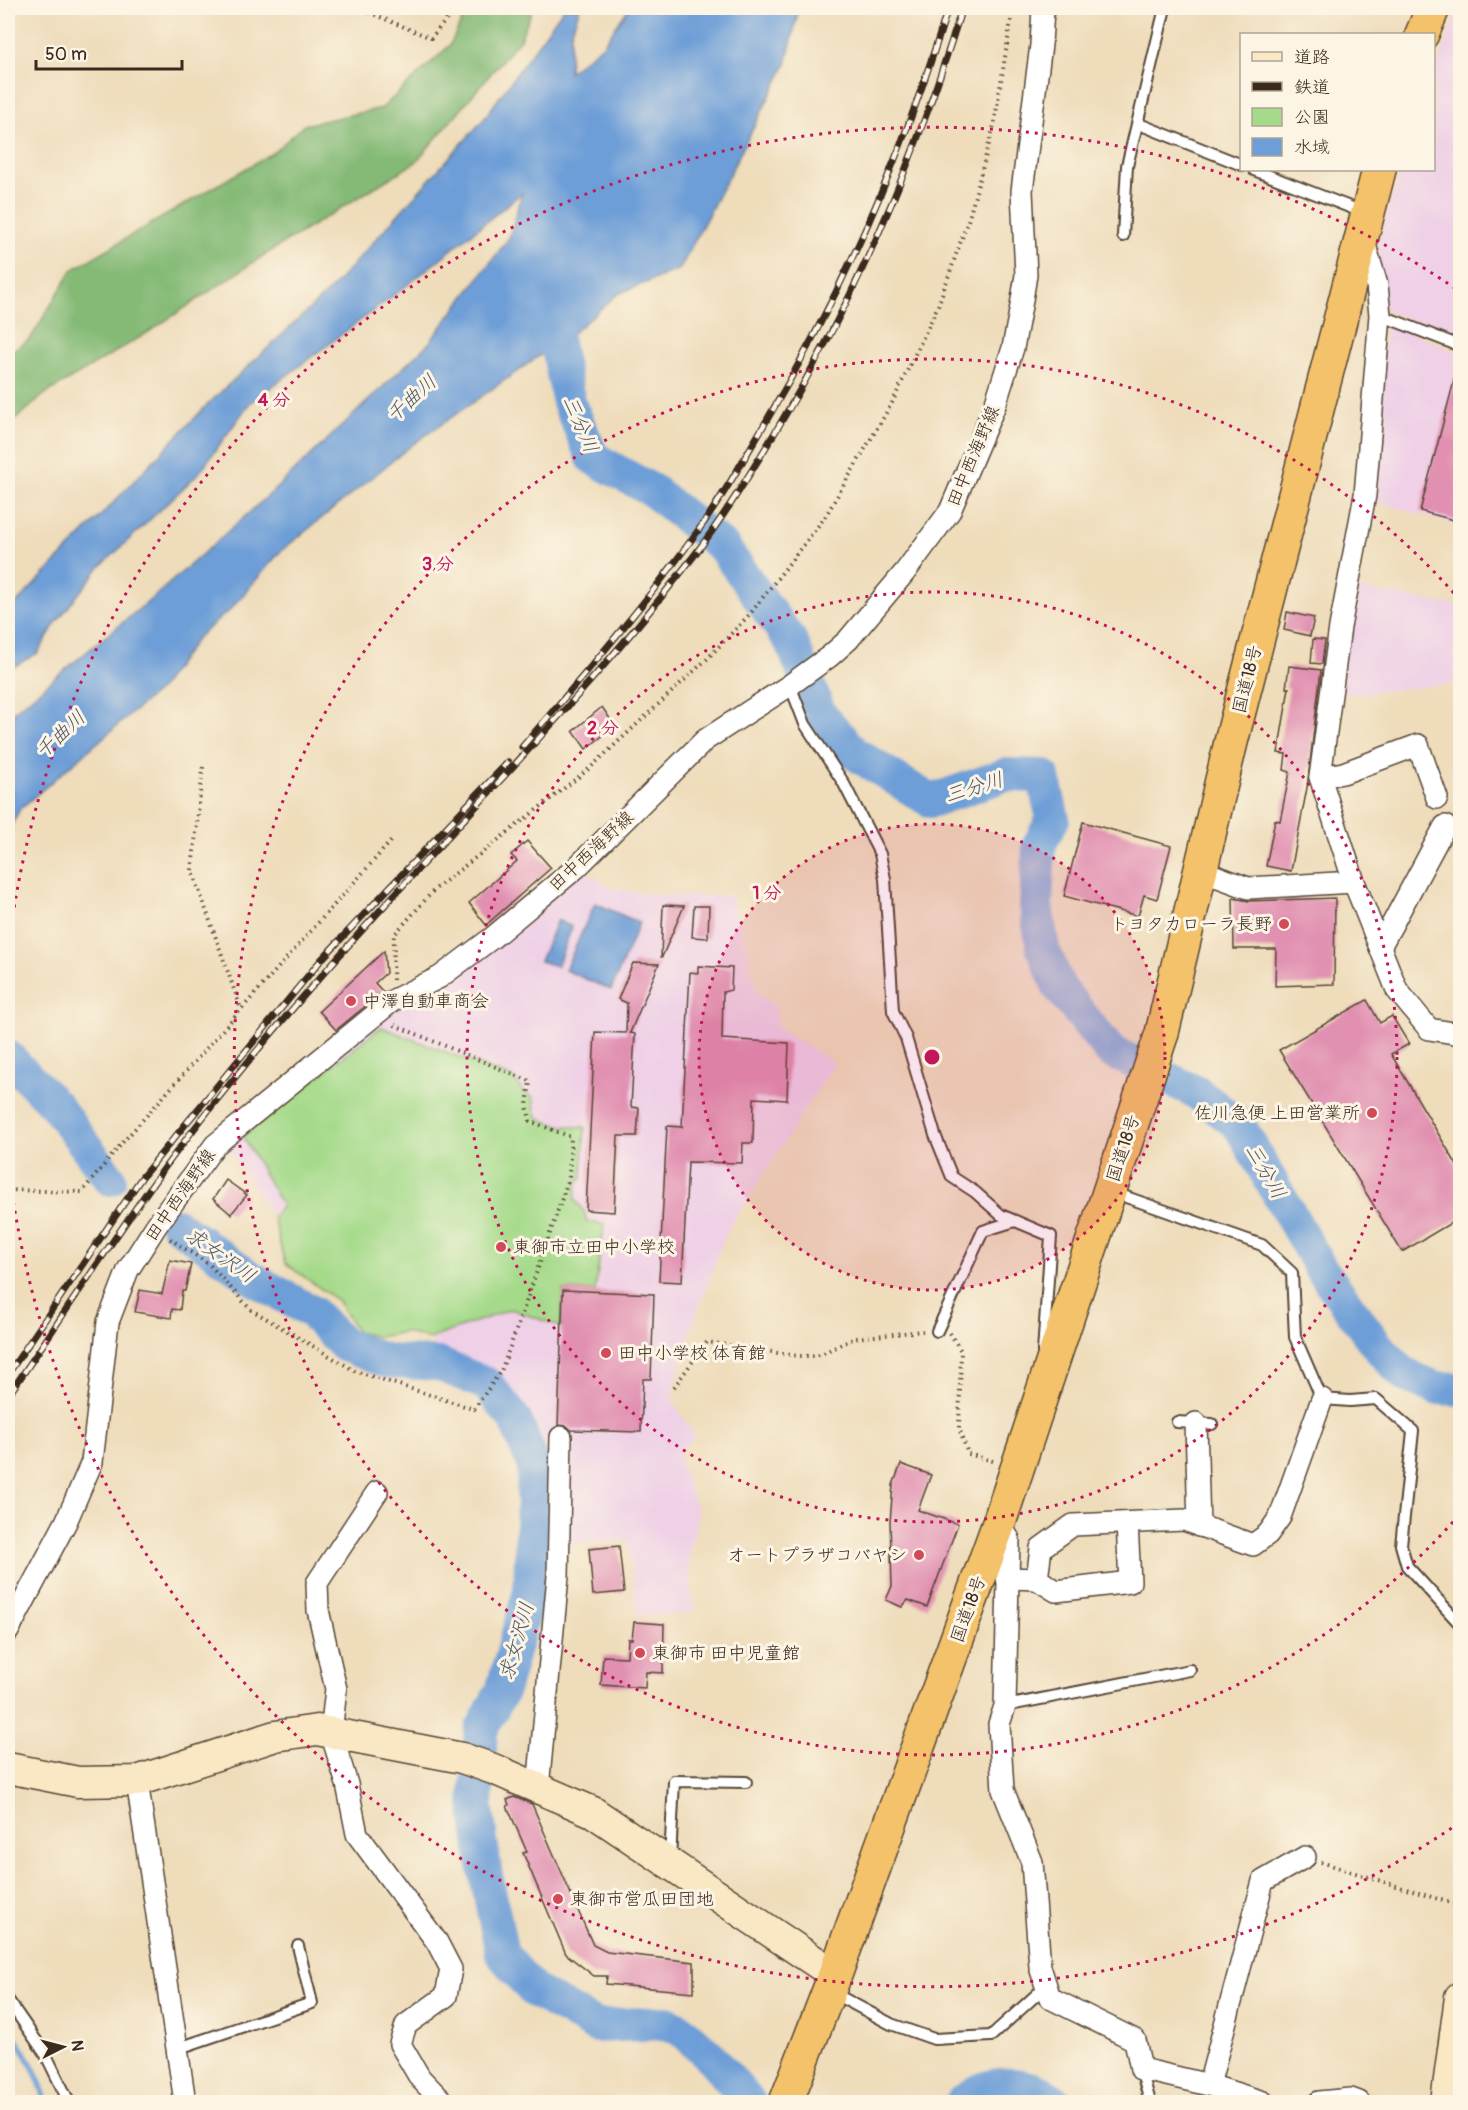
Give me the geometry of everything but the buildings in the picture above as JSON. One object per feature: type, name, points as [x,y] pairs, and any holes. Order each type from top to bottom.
[{"type":"highway","points":[[1422,33],[1433,8]]},
{"type":"highway","name":"国道18号","points":[[786,2103],[832,1983],[999,1523],[1162,1033],[1202,871],[1233,731],[1363,223],[1379,171]]},
{"type":"street","name":"田中西海野線","points":[[8,1631],[66,1522],[92,1462],[108,1322],[128,1270],[154,1229],[215,1145],[392,1001],[440,977],[492,938],[577,867],[705,740],[790,686],[848,639],[905,572],[950,511],[995,405],[1013,348],[1026,275],[1022,191],[1041,45],[1043,8]]},
{"type":"street","points":[[1363,223],[1377,285],[1380,315],[1365,495],[1340,627],[1320,777],[1354,882],[1397,990],[1429,1029],[1461,1034]]},
{"type":"street","points":[[1320,777],[1343,773],[1418,745],[1437,798]]},
{"type":"street","points":[[1380,947],[1445,826]]},
{"type":"street","points":[[1202,871],[1248,888],[1354,882]]},
{"type":"street","points":[[1037,1579],[1041,1548],[1073,1525],[1184,1520],[1253,1545],[1268,1534],[1280,1517],[1322,1399]]},
{"type":"street","points":[[1195,1423],[1199,1526]]},
{"type":"street","points":[[538,1788],[558,1576],[561,1437]]},
{"type":"street","points":[[377,1492],[317,1583],[318,1610],[336,1689],[331,1733],[347,1784],[357,1834],[437,1942],[451,1969],[446,1996],[406,2025],[400,2044],[420,2078],[443,2103]]},
{"type":"street","points":[[999,1523],[1009,1539],[1005,1706],[999,1724],[1003,1790],[1032,1862],[1040,1967],[1050,1998],[1135,2040],[1142,2069],[1209,2085],[1263,2103]]},
{"type":"street","points":[[1007,1578],[1037,1579],[1056,1591],[1130,1582],[1127,1523]]},
{"type":"street","points":[[8,1768],[78,1782],[137,1781],[275,1736],[317,1730],[462,1758],[496,1770],[593,1812],[669,1863],[832,1983]]},
{"type":"street","points":[[137,1781],[185,2103]]},
{"type":"street","points":[[1209,2085],[1263,1881],[1305,1857]]},
{"type":"street","points":[[1446,2103],[1461,1997]]},
{"type":"street","points":[[1319,2103],[1351,2098],[1359,2103]]},
{"type":"lane","points":[[1123,236],[1126,166],[1139,124],[1157,34],[1165,8]]},
{"type":"lane","points":[[1139,124],[1240,164]]},
{"type":"lane","points":[[1256,171],[1363,223]]},
{"type":"lane","points":[[1380,315],[1461,346]]},
{"type":"lane","points":[[790,686],[806,724],[843,782],[880,854],[885,879],[893,1011],[906,1038],[935,1135],[952,1177],[975,1192],[1001,1215],[1051,1236],[1042,1348],[1050,1373]]},
{"type":"lane","points":[[1109,1191],[1262,1245],[1292,1273],[1295,1337],[1322,1399],[1350,1401],[1376,1399],[1413,1431],[1401,1545],[1407,1566],[1461,1624]]},
{"type":"lane","points":[[937,1331],[983,1232],[1015,1221]]},
{"type":"lane","points":[[1005,1706],[1190,1670]]},
{"type":"lane","points":[[669,1863],[674,1781],[746,1782]]},
{"type":"lane","points":[[176,2049],[312,2002],[298,1946]]},
{"type":"lane","points":[[832,1983],[891,2024],[934,2039],[991,2036],[1046,1986]]},
{"type":"lane","points":[[8,2000],[46,2055],[69,2103]]},
{"type":"lane","points":[[1142,2069],[1150,2103]]},
{"type":"path","points":[[358,8],[431,38],[456,8]]},
{"type":"path","points":[[392,1001],[394,934],[434,890],[590,768],[707,659],[771,589],[825,517],[892,403],[938,306],[969,218],[994,125],[1013,8]]},
{"type":"path","points":[[203,767],[192,870],[241,1009]]},
{"type":"path","points":[[8,1190],[82,1192],[392,840]]},
{"type":"path","points":[[154,1229],[209,1264],[250,1309],[355,1371],[474,1408],[501,1371],[569,1178],[571,1137],[530,1121],[527,1105],[530,1081],[374,1016]]},
{"type":"path","points":[[674,1387],[707,1342],[798,1356],[817,1356],[855,1338],[949,1331],[961,1351],[959,1428],[968,1454],[1017,1467]]},
{"type":"path","points":[[1305,1857],[1461,1906]]},
{"type":"shaded area","points":[[1458,8],[1460,8],[1460,338],[1386,311],[1377,245],[1401,171],[1435,171],[1435,72]]},
{"type":"shaded area","points":[[1386,322],[1460,353],[1460,526],[1371,500]]},
{"type":"shaded area","points":[[1353,588],[1460,606],[1460,683],[1340,695]]},
{"type":"shaded area","name":"東御市立田中小学校","points":[[577,867],[612,888],[662,896],[730,896],[746,943],[756,991],[775,1007],[778,1028],[835,1063],[727,1231],[692,1326],[674,1387],[672,1400],[695,1437],[677,1454],[698,1513],[688,1562],[694,1613],[638,1616],[628,1539],[546,1546],[547,1467],[530,1421],[502,1385],[444,1356],[429,1339],[405,1332],[377,1337],[357,1332],[338,1301],[285,1263],[273,1217],[233,1154],[215,1145]]},
{"type":"green space","points":[[468,8],[533,8],[520,39],[416,162],[266,254],[147,333],[45,394],[8,426],[8,354],[31,338],[72,270],[274,152],[304,125],[382,108],[450,45]]},
{"type":"green space","points":[[381,1027],[513,1078],[524,1093],[533,1097],[536,1115],[559,1126],[585,1127],[582,1179],[577,1182],[575,1200],[585,1213],[586,1221],[604,1225],[595,1291],[563,1290],[561,1327],[511,1309],[429,1339],[405,1332],[377,1337],[357,1332],[338,1301],[285,1263],[273,1217],[282,1206],[243,1136]]},
{"type":"water","name":"千曲川","points":[[564,8],[580,8],[571,33],[569,72],[603,45],[629,8],[799,8],[786,65],[680,269],[618,294],[575,331],[412,445],[280,552],[231,609],[198,637],[160,689],[20,809],[8,832],[8,716],[155,596],[270,494],[429,343],[509,238],[522,193],[405,287],[249,404],[199,473],[99,568],[55,624],[38,653],[8,670],[8,612],[210,402],[332,288],[483,120]]},
{"type":"water","points":[[595,903],[639,923],[611,990],[565,970]]},
{"type":"water","points":[[557,920],[572,927],[557,966],[540,961]]},
{"type":"waterway","name":"三分川","points":[[549,304],[569,403],[593,458],[653,491],[723,547],[792,643],[820,714],[854,753],[931,801],[1005,775],[1043,776],[1053,819],[1039,845],[1036,906],[1043,949],[1059,987],[1110,1051],[1196,1092],[1239,1125],[1321,1269],[1378,1347],[1405,1375],[1436,1388],[1460,1389]]},
{"type":"waterway","name":"求女沢川","points":[[8,1057],[56,1106],[110,1179]]},
{"type":"waterway","name":"求女沢川","points":[[177,1225],[250,1277],[312,1312],[344,1345],[387,1361],[438,1364],[487,1384],[515,1420],[534,1466],[530,1591],[502,1691],[481,1730],[476,1804],[485,1870],[502,1954],[533,1990],[596,2026],[667,2023],[681,2030],[709,2055],[749,2102]]},
{"type":"waterway","points":[[8,2029],[31,2063],[46,2102]]},
{"type":"waterway","name":"求女沢川","points":[[962,2102],[983,2089],[1002,2085],[1031,2088],[1049,2096],[1056,2102]]},
{"type":"railway","points":[[522,747],[616,636],[684,550],[720,498],[764,425],[820,324],[869,222],[911,117],[948,8]]},
{"type":"railway","points":[[8,1396],[152,1185],[238,1073],[330,966],[606,663],[716,526],[806,379],[859,277],[905,171],[962,8]]},
{"type":"railway","points":[[8,1374],[142,1177],[321,960],[508,762]]},
{"type":"place","name":"トヨタカローラ長野","points":[[1284,924]]},
{"type":"place","name":"中澤自動車商会","points":[[351,1001]]},
{"type":"place","name":"佐川急便 上田営業所","points":[[1372,1113]]},
{"type":"place","name":"東御市立田中小学校","points":[[501,1247]]},
{"type":"place","name":"田中小学校 体育館","points":[[606,1353]]},
{"type":"place","name":"オートプラザコバヤシ","points":[[919,1555]]},
{"type":"place","name":"東御市 田中児童館","points":[[640,1653]]},
{"type":"place","name":"東御市営瓜田団地","points":[[558,1899]]}]
